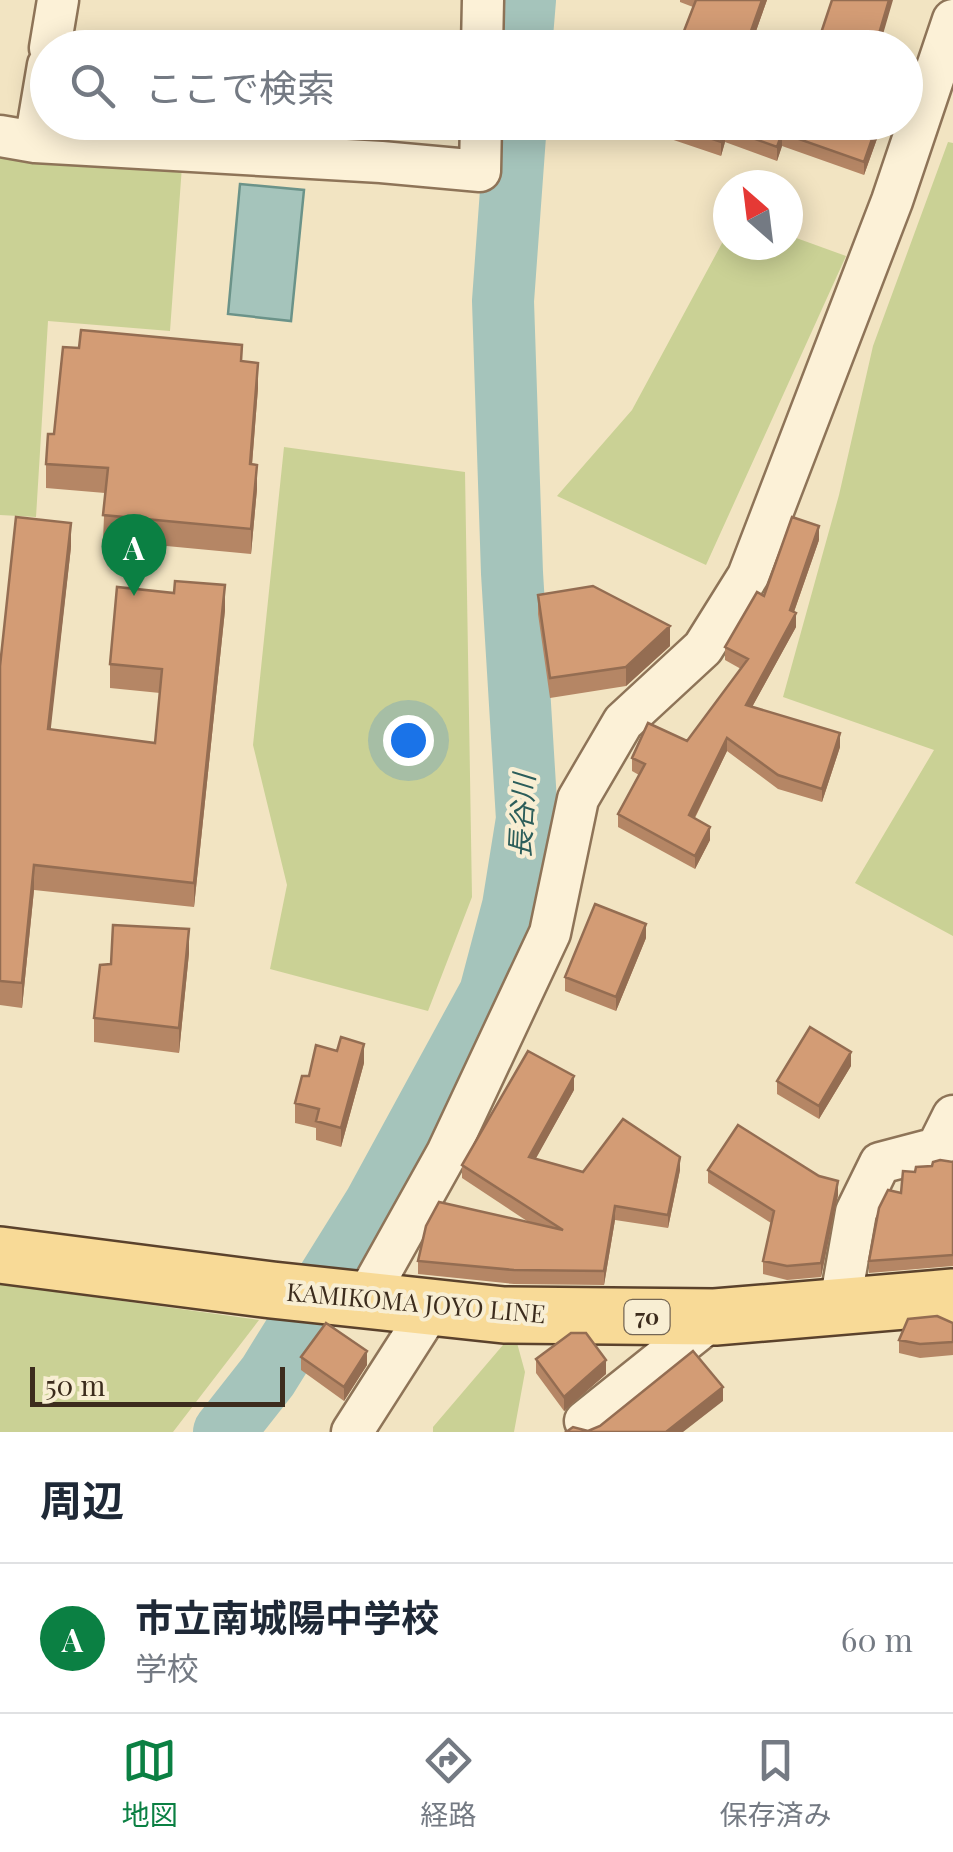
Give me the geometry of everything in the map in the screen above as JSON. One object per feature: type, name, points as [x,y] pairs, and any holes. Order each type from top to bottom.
[{"type":"main road","name":"KAMIKOMA JOYO LINE","points":[[0,1255],[504,1315],[715,1317],[953,1297]]},
{"type":"street","points":[[53,30],[58,0]]},
{"type":"street","points":[[482,0],[482,30]]},
{"type":"street","points":[[923,109],[953,20]]},
{"type":"street","points":[[18,139],[30,109]]},
{"type":"street","points":[[33,140],[480,170],[481,140]]},
{"type":"street","points":[[353,1299],[447,1153],[550,933],[578,799],[623,722],[703,648],[748,576],[913,140]]},
{"type":"street","points":[[839,1309],[856,1212],[880,1163],[937,1148],[953,1116]]},
{"type":"street","points":[[352,1432],[432,1307]]},
{"type":"street","points":[[585,1421],[715,1317]]},
{"type":"green space","points":[[948,142],[953,143],[953,936],[855,883],[934,750],[783,697],[839,495],[873,346]]},
{"type":"green space","points":[[0,155],[182,166],[170,331],[48,321],[36,517],[0,515]]},
{"type":"green space","points":[[803,240],[846,256],[706,565],[557,496],[632,410],[713,260],[803,260]]},
{"type":"green space","points":[[284,447],[465,472],[472,897],[428,1011],[270,969],[287,885],[253,745]]},
{"type":"green space","points":[[0,1284],[259,1320],[173,1432],[0,1432]]},
{"type":"green space","points":[[514,1332],[525,1372],[514,1432],[433,1432],[433,1427]]},
{"type":"water","points":[[240,184],[304,190],[291,321],[228,314]]},
{"type":"building","points":[[696,0],[762,0],[751,30],[684,30]]},
{"type":"building","points":[[832,0],[889,0],[880,30],[822,30]]},
{"type":"building","points":[[758,140],[780,140],[777,147]]},
{"type":"building","points":[[802,140],[872,140],[864,162]]},
{"type":"building","points":[[81,330],[242,345],[241,361],[258,363],[250,464],[257,465],[251,529],[103,515],[108,468],[46,464],[48,434],[54,434],[63,347],[79,348]]},
{"type":"building","points":[[16,517],[71,523],[48,729],[155,743],[162,669],[110,664],[117,587],[174,593],[175,581],[225,585],[194,883],[34,865],[22,983],[0,981],[0,666]]},
{"type":"building","points":[[792,517],[819,526],[790,610],[796,613],[746,705],[840,733],[822,789],[778,775],[727,738],[689,815],[710,827],[695,856],[618,814],[645,764],[632,758],[648,723],[687,741],[748,659],[725,647],[757,592],[764,596]]},
{"type":"building","points":[[593,586],[670,626],[626,667],[550,678],[538,595]]},
{"type":"building","points":[[595,904],[646,924],[616,997],[565,977]]},
{"type":"building","points":[[113,925],[189,929],[179,1028],[94,1018],[100,965],[111,964]]},
{"type":"building","points":[[810,1027],[851,1052],[819,1106],[777,1081]]},
{"type":"building","points":[[341,1037],[364,1044],[341,1128],[316,1121],[319,1109],[295,1103],[302,1076],[309,1076],[316,1045],[337,1051]]},
{"type":"building","points":[[528,1051],[574,1076],[529,1157],[583,1172],[623,1119],[680,1157],[668,1215],[615,1206],[604,1271],[514,1270],[418,1261],[426,1226],[439,1202],[563,1230],[462,1165]]},
{"type":"building","points":[[738,1125],[819,1176],[838,1181],[821,1263],[787,1266],[763,1261],[774,1211],[708,1170]]},
{"type":"building","points":[[940,1160],[953,1162],[953,1255],[869,1261],[879,1208],[888,1190],[901,1193],[903,1171],[915,1172],[916,1167],[932,1166]]},
{"type":"building","points":[[937,1316],[953,1323],[953,1342],[920,1344],[899,1340],[908,1319]]},
{"type":"building","points":[[326,1323],[367,1351],[344,1387],[301,1357]]},
{"type":"building","points":[[571,1333],[586,1333],[606,1360],[564,1397],[536,1359]]},
{"type":"building","points":[[693,1351],[723,1387],[666,1432],[566,1432],[573,1427],[588,1431],[600,1426]]},
{"type":"waterway","name":"長谷川","points":[[522,30],[525,0]]},
{"type":"waterway","name":"長谷川","points":[[224,1432],[268,1376],[375,1204],[490,993],[513,906],[527,819],[512,573],[503,301],[515,140]]},
{"type":"place","name":"市立南城陽中学校","points":[[134,596]]}]
